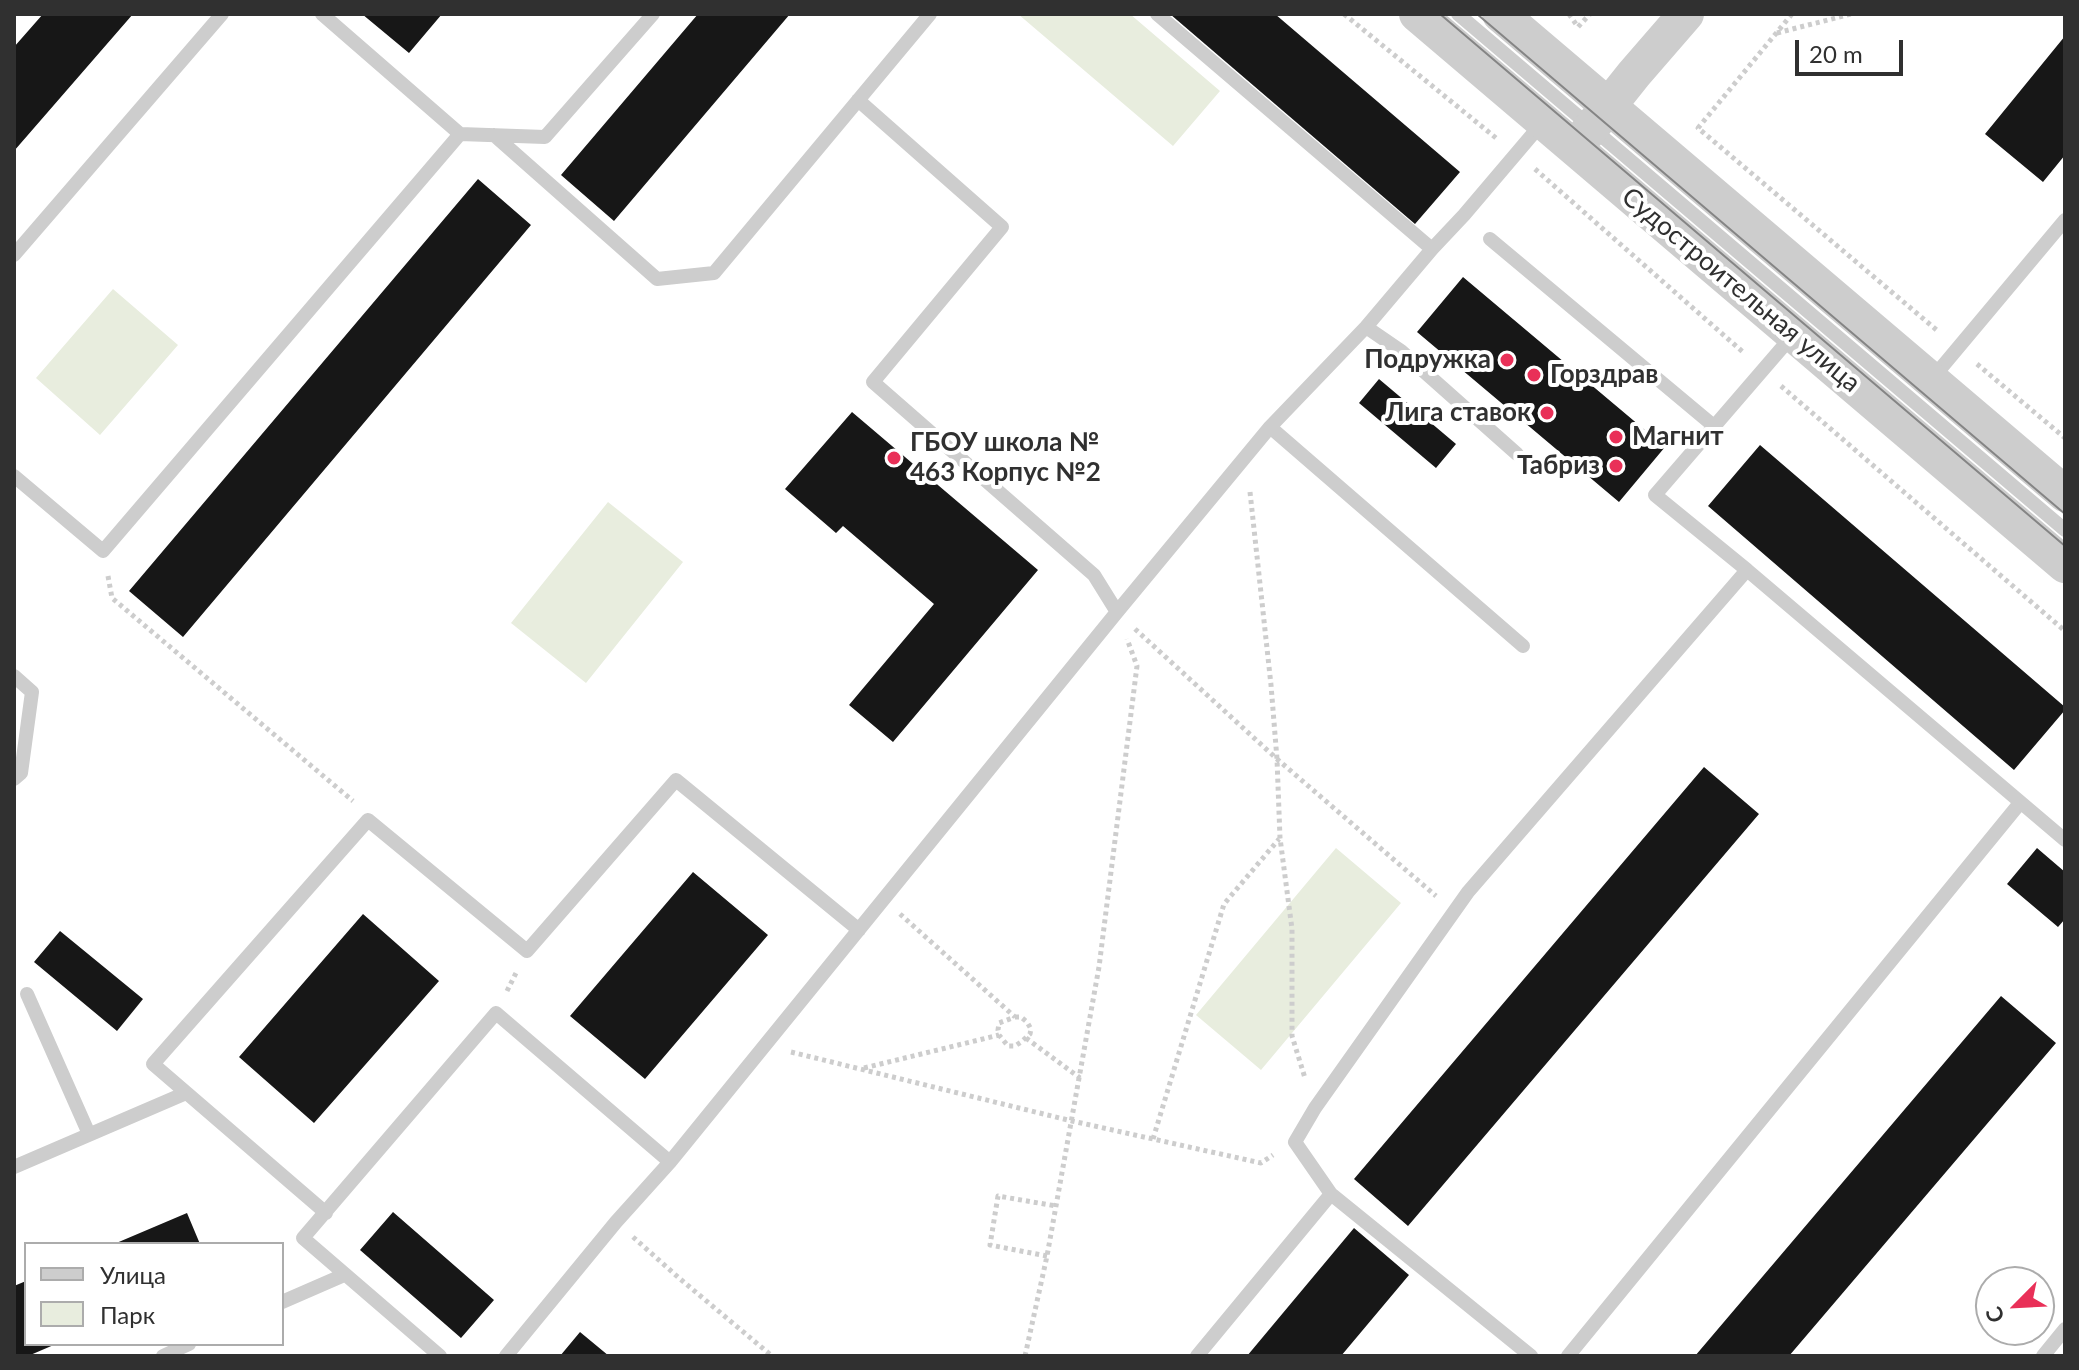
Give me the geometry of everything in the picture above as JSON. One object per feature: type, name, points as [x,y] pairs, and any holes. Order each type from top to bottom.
[{"type":"street","name":"Судостроительная улица","points":[[1417,14],[1544,122],[1592,127],[1931,380],[2065,494]]},
{"type":"street","name":"Судостроительная улица","points":[[1500,14],[1592,127],[1793,334],[2065,565]]},
{"type":"street","points":[[1592,127],[1686,14]]},
{"type":"lane","points":[[14,255],[222,14]]},
{"type":"lane","points":[[322,14],[460,134],[545,137],[653,14]]},
{"type":"lane","points":[[494,135],[657,279],[714,273],[930,14]]},
{"type":"lane","points":[[1157,14],[1432,249]]},
{"type":"lane","points":[[1458,14],[2065,530]]},
{"type":"lane","points":[[858,100],[1002,227],[873,382],[1094,575],[1117,612]]},
{"type":"lane","points":[[506,1356],[616,1222],[670,1162],[1270,427],[1366,327],[1544,122]]},
{"type":"lane","points":[[14,476],[103,551],[460,134]]},
{"type":"lane","points":[[1931,380],[2065,220]]},
{"type":"lane","points":[[1490,239],[1715,427]]},
{"type":"lane","points":[[1366,327],[1401,351],[1517,454]]},
{"type":"lane","points":[[1793,334],[1655,495],[2065,840]]},
{"type":"lane","points":[[1270,427],[1523,646]]},
{"type":"lane","points":[[1531,1356],[1331,1194],[1295,1142],[1315,1108],[1468,892],[1747,570]]},
{"type":"lane","points":[[14,676],[32,692],[21,773],[14,779]]},
{"type":"lane","points":[[326,1213],[153,1064],[368,820],[527,951],[676,780],[859,930]]},
{"type":"lane","points":[[1568,1356],[2020,803]]},
{"type":"lane","points":[[27,994],[89,1134]]},
{"type":"lane","points":[[440,1356],[303,1238],[496,1013],[670,1162]]},
{"type":"lane","points":[[14,1167],[186,1093]]},
{"type":"lane","points":[[1197,1356],[1331,1194]]},
{"type":"lane","points":[[284,1301],[344,1275]]},
{"type":"lane","points":[[2043,1356],[2065,1329]]},
{"type":"lane","points":[[163,1356],[185,1346]]},
{"type":"path","points":[[1344,14],[1518,153],[2065,631]]},
{"type":"path","points":[[1569,14],[1578,27],[1590,14]]},
{"type":"path","points":[[1792,14],[1698,128],[2065,438]]},
{"type":"path","points":[[1776,34],[1851,14]]},
{"type":"path","points":[[1246,456],[1277,759],[1280,838],[1292,929],[1292,1036],[1315,1108]]},
{"type":"path","points":[[103,551],[112,598],[350,797],[368,820]]},
{"type":"path","points":[[1117,612],[1277,759],[1454,911]]},
{"type":"path","points":[[1025,1356],[1047,1256],[1099,967],[1137,666],[1117,612]]},
{"type":"path","points":[[1153,1139],[1224,904],[1280,838]]},
{"type":"path","points":[[884,900],[1015,1017]]},
{"type":"path","points":[[496,1013],[527,951]]},
{"type":"path","points":[[1015,1017],[1027,1022],[1030,1034],[1015,1046],[1008,1046],[999,1035],[999,1023],[1015,1017]]},
{"type":"path","points":[[860,1069],[999,1035]]},
{"type":"path","points":[[1026,1038],[1080,1078]]},
{"type":"path","points":[[764,1046],[1072,1121],[1261,1163],[1295,1142]]},
{"type":"path","points":[[1047,1256],[990,1245],[998,1196],[1056,1206]]},
{"type":"path","points":[[616,1222],[772,1356]]},
{"type":"green space","points":[[1018,14],[1130,14],[1220,91],[1173,146]]},
{"type":"green space","points":[[113,289],[178,345],[100,435],[36,378]]},
{"type":"green space","points":[[608,502],[683,562],[586,683],[511,623]]},
{"type":"green space","points":[[1336,848],[1401,903],[1261,1070],[1196,1015]]},
{"type":"building","points":[[43,14],[133,14],[14,151],[14,47]]},
{"type":"building","points":[[362,14],[442,14],[409,53]]},
{"type":"building","points":[[698,14],[790,14],[614,221],[561,175]]},
{"type":"building","points":[[1170,14],[1275,14],[1460,172],[1415,224]]},
{"type":"building","points":[[2065,36],[2065,155],[2043,182],[1985,134]]},
{"type":"building","points":[[478,179],[531,225],[183,637],[129,591]]},
{"type":"building","points":[[1463,277],[1665,447],[1619,502],[1417,332]]},
{"type":"building","points":[[1379,379],[1456,444],[1436,468],[1359,403]]},
{"type":"building","points":[[852,412],[1038,570],[893,742],[849,705],[934,604],[843,526],[836,533],[785,489]]},
{"type":"building","points":[[1760,445],[2065,707],[2014,770],[1708,506]]},
{"type":"building","points":[[1704,767],[1759,814],[1408,1226],[1354,1179]]},
{"type":"building","points":[[2037,848],[2065,872],[2065,919],[2058,927],[2007,884]]},
{"type":"building","points":[[693,872],[768,935],[645,1079],[570,1016]]},
{"type":"building","points":[[363,914],[439,981],[314,1123],[239,1057]]},
{"type":"building","points":[[60,931],[143,999],[117,1031],[34,962]]},
{"type":"building","points":[[2001,996],[2056,1043],[1789,1356],[1695,1356]]},
{"type":"building","points":[[393,1212],[494,1300],[461,1338],[360,1250]]},
{"type":"building","points":[[187,1213],[199,1242],[119,1242]]},
{"type":"building","points":[[1354,1228],[1409,1275],[1341,1356],[1247,1356]]},
{"type":"building","points":[[24,1282],[24,1346],[51,1346],[28,1356],[14,1356],[14,1286]]},
{"type":"building","points":[[580,1332],[609,1356],[560,1356]]},
{"type":"tram line","points":[[1440,14],[2065,546]]},
{"type":"tram line","points":[[1477,14],[2065,514]]},
{"type":"place","name":"Подружка","points":[[1507,360]]},
{"type":"place","name":"Горздрав","points":[[1534,375]]},
{"type":"place","name":"Лига ставок","points":[[1547,413]]},
{"type":"place","name":"Магнит","points":[[1616,437]]},
{"type":"place","name":"ГБОУ школа № 463 Корпус №2","points":[[894,458]]},
{"type":"place","name":"Табриз","points":[[1616,466]]}]
